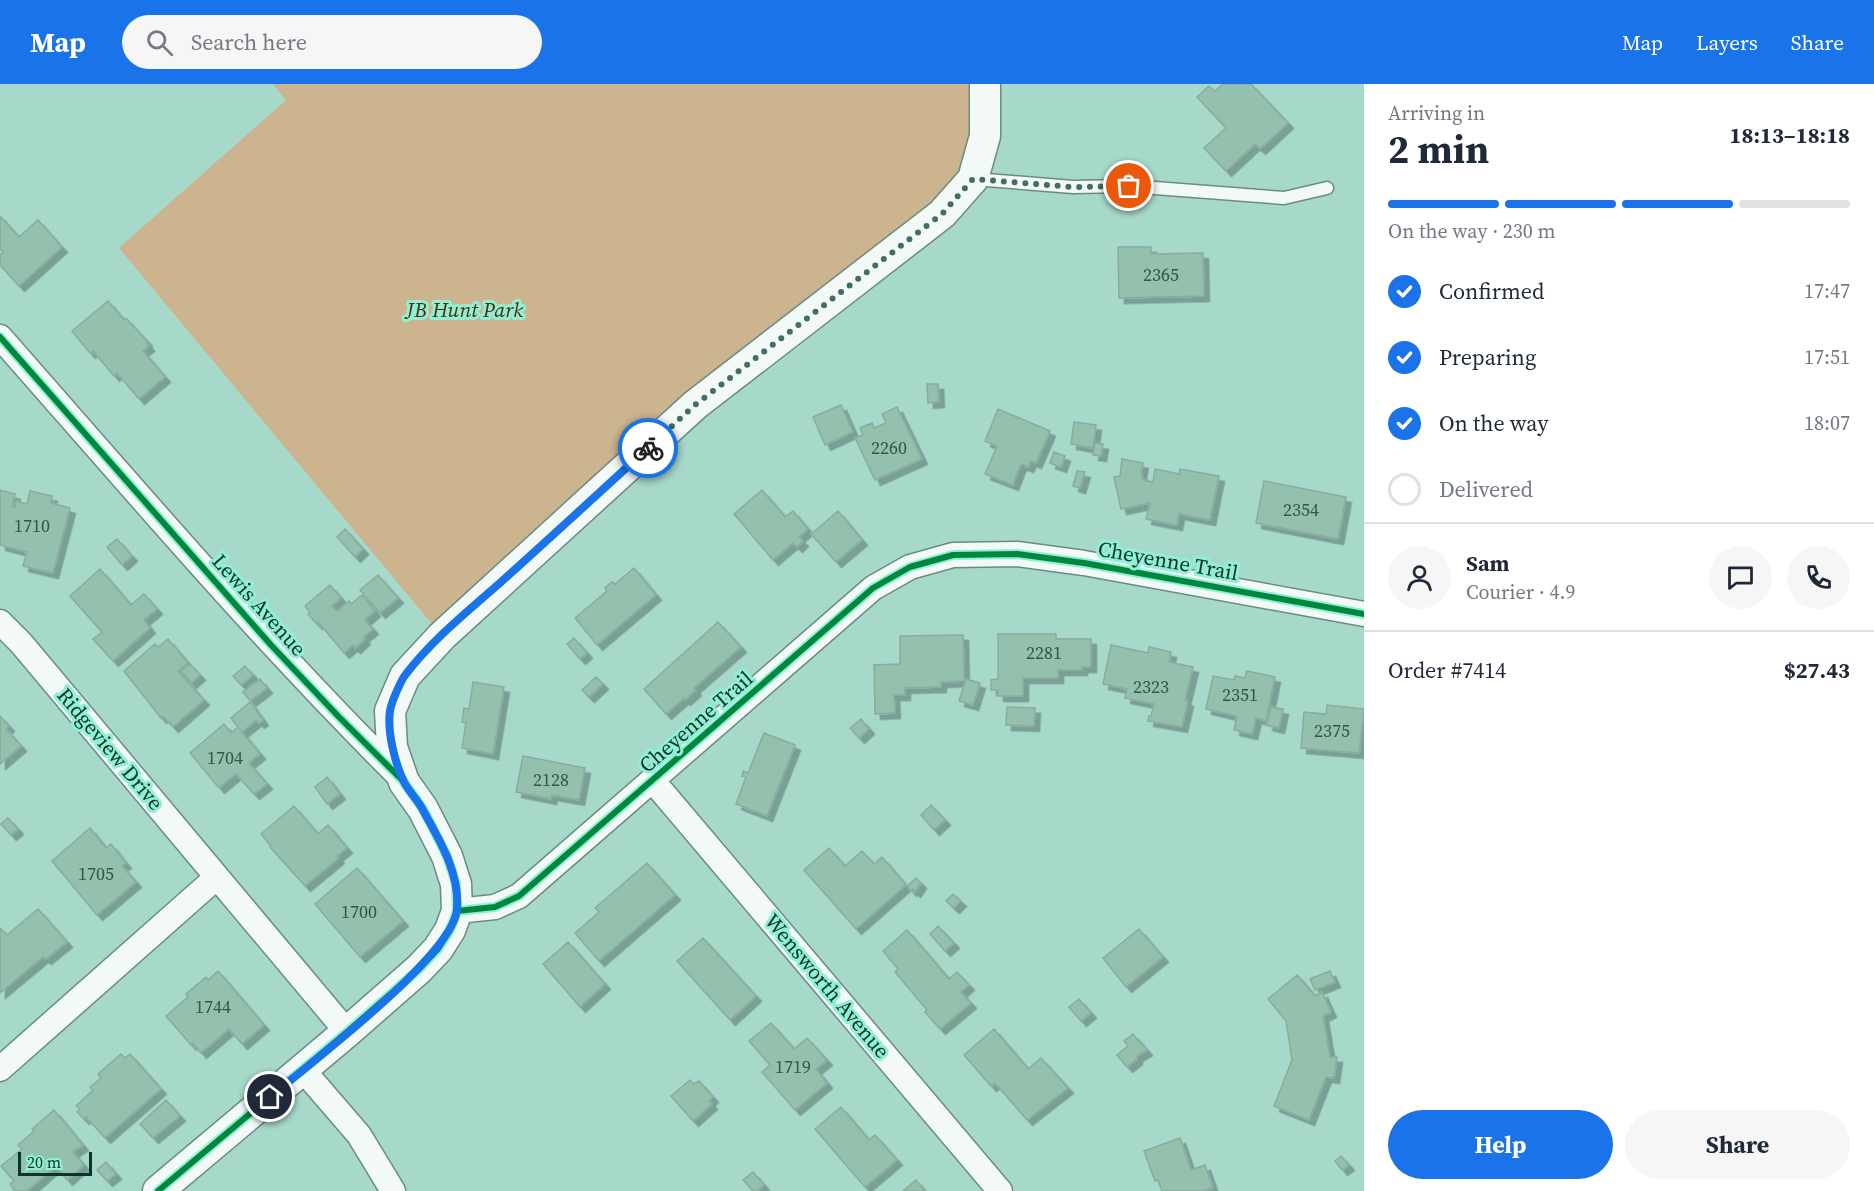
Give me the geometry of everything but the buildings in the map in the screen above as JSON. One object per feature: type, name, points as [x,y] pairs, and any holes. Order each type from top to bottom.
[{"type":"street","points":[[404,782],[392,747],[390,711],[405,676],[431,646],[695,405],[942,214],[973,179],[985,136],[985,84]]},
{"type":"street","name":"Lewis Avenue","points":[[0,337],[271,645],[404,782],[423,809],[447,856],[456,884],[457,911]]},
{"type":"street","name":"Cheyenne Trail","points":[[457,911],[495,907],[519,896],[873,588],[910,567],[953,555],[1017,554],[1084,562],[1364,614]]},
{"type":"street","name":"Ridgeview Drive","points":[[0,622],[21,642],[348,1032]]},
{"type":"street","name":"Wensworth Avenue","points":[[653,781],[1000,1191]]},
{"type":"street","points":[[0,1069],[217,878]]},
{"type":"street","points":[[158,1191],[348,1032],[419,969],[438,949],[450,930],[457,911]]},
{"type":"street","points":[[303,1070],[359,1135],[393,1191]]},
{"type":"lane","points":[[973,179],[1073,187],[1129,186],[1284,198],[1327,188]]},
{"type":"green space","name":"JB Hunt Park","points":[[273,84],[985,84],[973,179],[442,636],[119,248],[286,100]]},
{"type":"cycle path","points":[[0,337],[271,645],[404,782],[423,809],[447,856],[456,884],[457,911],[450,930],[438,949],[419,969],[158,1191]]},
{"type":"cycle path","points":[[457,911],[495,907],[519,896],[873,588],[910,567],[953,555],[1017,554],[1084,563],[1364,614]]},
{"type":"way so far","points":[[648,448],[695,405],[942,214],[973,179],[1073,187],[1129,186]]},
{"type":"route","points":[[270,1097],[419,969],[438,949],[450,930],[457,911],[456,884],[447,856],[423,809],[404,782],[392,747],[390,711],[405,676],[431,646],[648,448]]}]
